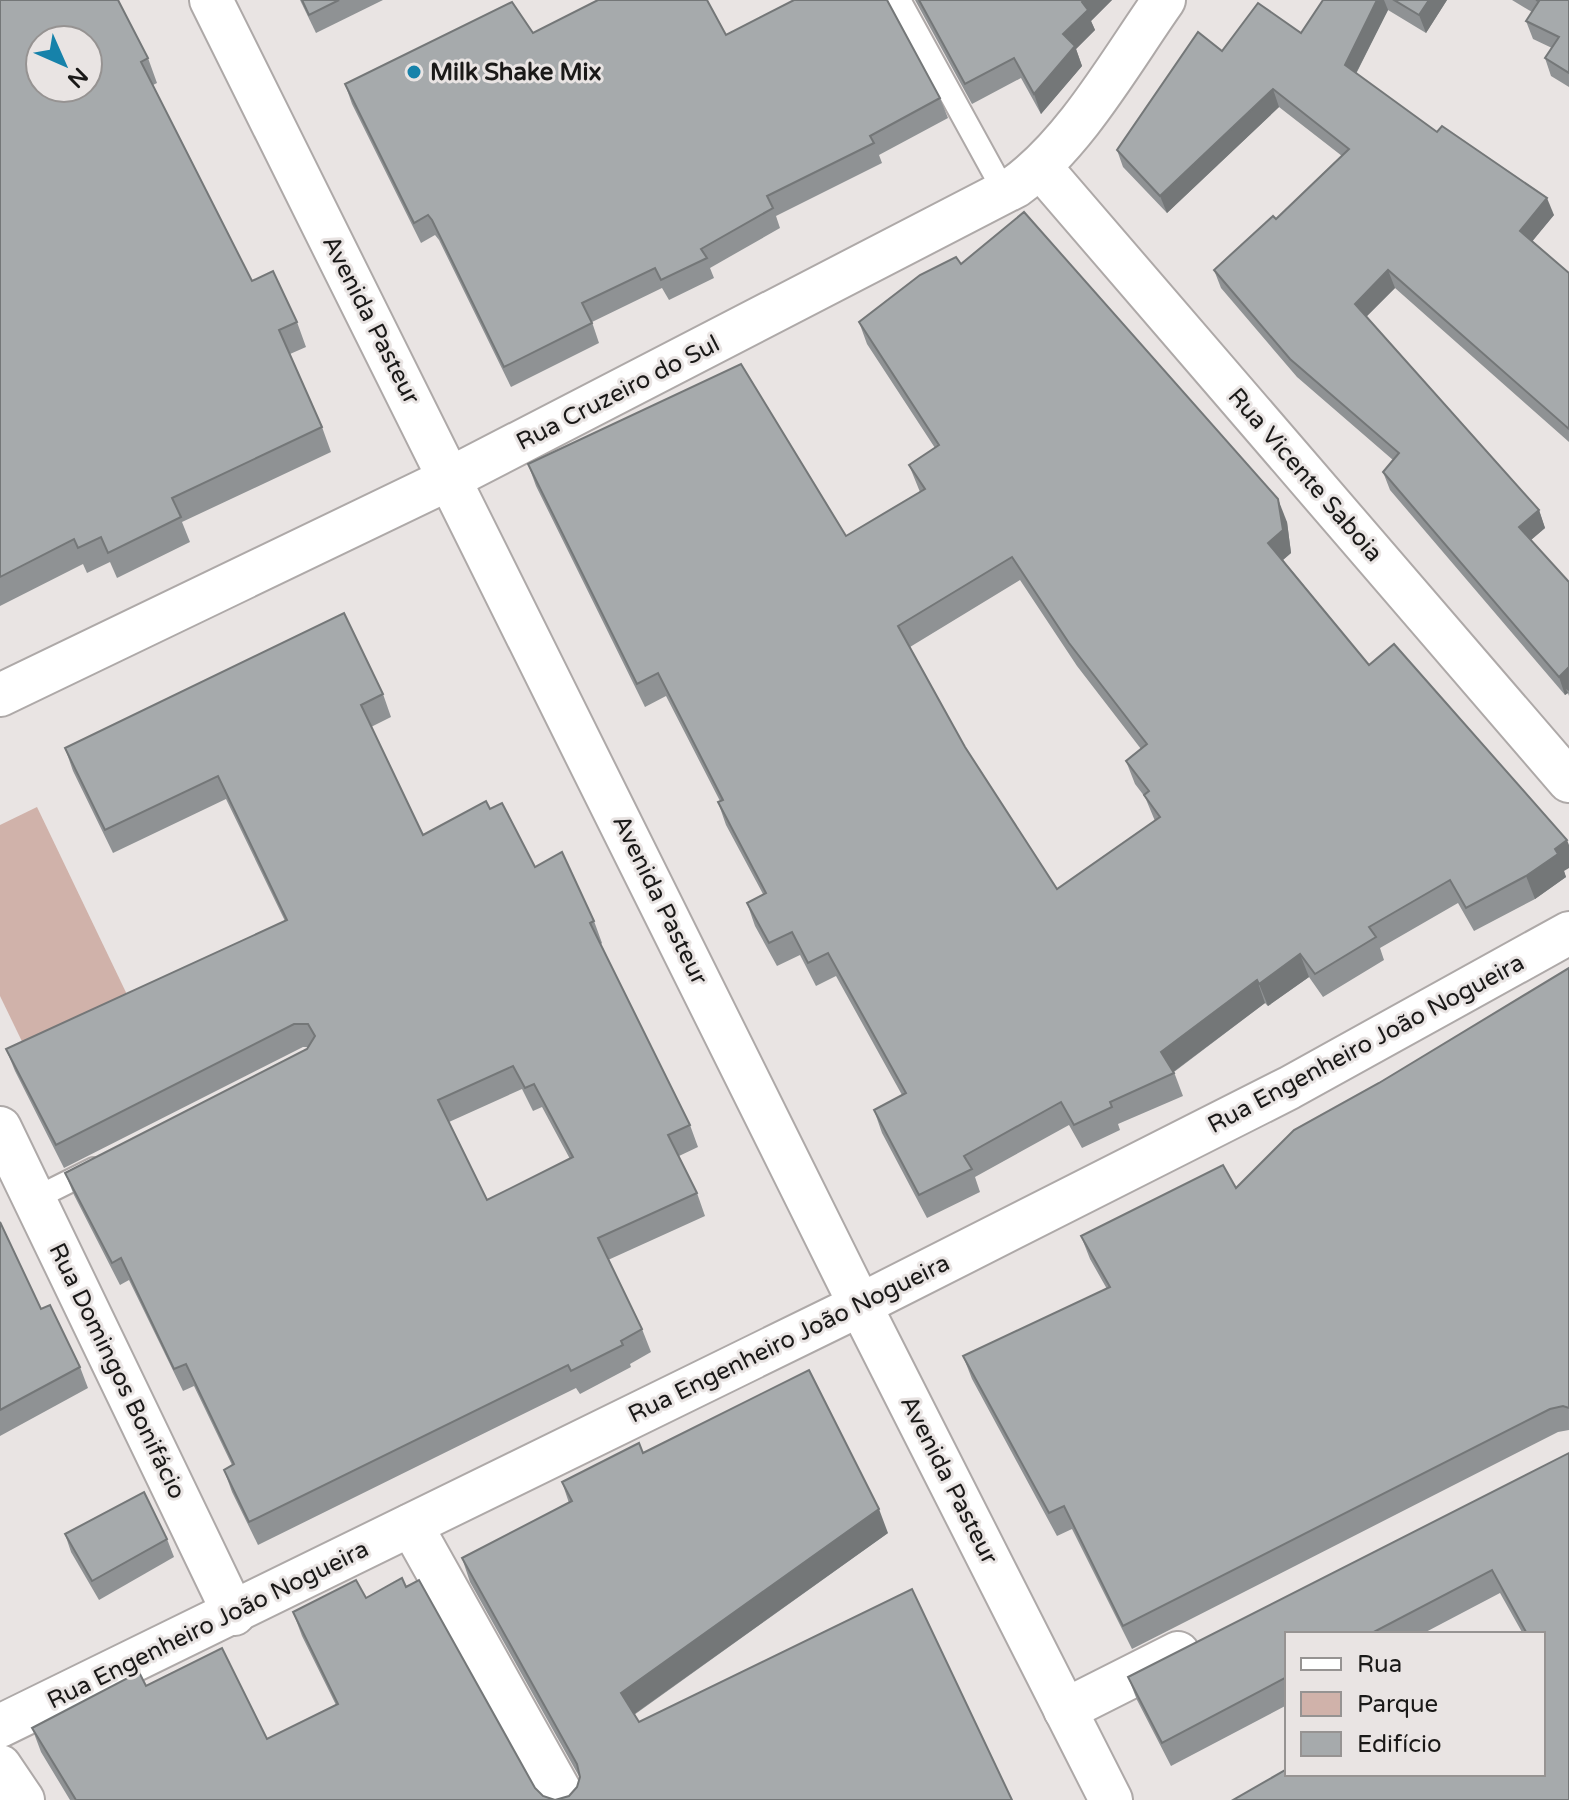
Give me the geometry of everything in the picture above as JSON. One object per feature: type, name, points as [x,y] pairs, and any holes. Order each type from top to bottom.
[{"type":"street","name":"Avenida Pasteur","points":[[211,0],[860,1305],[1111,1800]]},
{"type":"street","name":"Rua Cruzeiro do Sul","points":[[0,695],[451,478],[1005,193],[1041,168],[1164,0]]},
{"type":"street","name":"Rua Vicente Saboia","points":[[1041,168],[1569,781]]},
{"type":"street","name":"Rua Engenheiro João Nogueira","points":[[0,1726],[860,1305],[1289,1088],[1569,933]]},
{"type":"street","name":"Rua Domingos Bonifácio","points":[[0,1128],[234,1614]]},
{"type":"street","points":[[411,1525],[565,1800]]},
{"type":"street","points":[[1065,1710],[1209,1637]]},
{"type":"street","points":[[0,1766],[23,1800]]},
{"type":"lane","points":[[899,0],[1005,193]]},
{"type":"lane","points":[[34,1199],[117,1157]]},
{"type":"green space","points":[[37,807],[133,1007],[30,1058],[0,996],[0,825]]},
{"type":"building","points":[[0,0],[118,0],[148,58],[141,62],[252,281],[273,271],[297,322],[279,330],[322,427],[172,498],[181,517],[108,553],[101,537],[78,548],[74,539],[0,577]]},
{"type":"building","points":[[302,0],[339,0],[309,15]]},
{"type":"building","points":[[598,0],[707,0],[726,35],[794,0],[887,0],[940,98],[870,136],[874,143],[767,196],[773,208],[701,249],[707,258],[661,280],[655,268],[582,303],[592,323],[504,367],[432,220],[428,215],[414,223],[345,84],[512,2],[533,33]]},
{"type":"building","points":[[919,0],[1085,0],[1082,2],[1088,10],[1063,34],[1075,46],[1034,94],[1014,58],[965,84]]},
{"type":"building","points":[[1323,0],[1377,0],[1345,65],[1437,132],[1442,126],[1547,198],[1520,231],[1569,273],[1569,429],[1388,270],[1355,304],[1539,510],[1519,527],[1569,582],[1569,667],[1559,677],[1383,472],[1399,453],[1290,359],[1214,270],[1273,216],[1276,219],[1349,149],[1273,89],[1160,196],[1117,150],[1198,32],[1222,51],[1258,3],[1301,33]]},
{"type":"building","points":[[1394,0],[1429,0],[1419,15]]},
{"type":"building","points":[[1536,0],[1569,0],[1569,73],[1545,58],[1559,37],[1526,21],[1539,1]]},
{"type":"building","points":[[1024,212],[1278,499],[1283,530],[1268,543],[1369,665],[1394,644],[1567,840],[1555,849],[1558,854],[1526,876],[1466,908],[1450,880],[1369,927],[1376,937],[1315,974],[1300,954],[1259,984],[1257,980],[1161,1052],[1174,1073],[1110,1102],[1112,1107],[1074,1125],[1061,1102],[964,1156],[972,1169],[919,1195],[874,1110],[906,1093],[828,953],[808,963],[792,932],[769,943],[747,903],[766,893],[718,802],[723,800],[658,673],[637,684],[528,464],[741,364],[846,536],[925,489],[909,465],[939,445],[859,322],[920,275],[956,257],[961,264]],"holes":[[[1012,557],[1069,643],[1147,744],[1126,761],[1149,791],[1144,795],[1160,817],[1057,889],[965,747],[898,626]]]},
{"type":"building","points":[[344,613],[383,694],[361,705],[423,835],[486,801],[490,809],[502,803],[535,867],[562,852],[594,921],[590,923],[690,1125],[668,1135],[697,1193],[598,1238],[642,1329],[621,1341],[623,1345],[571,1371],[568,1365],[249,1522],[224,1470],[234,1464],[186,1364],[174,1369],[121,1258],[112,1263],[65,1173],[307,1049],[315,1036],[308,1024],[294,1024],[56,1145],[6,1049],[287,920],[218,776],[105,830],[65,748]],"holes":[[[513,1066],[525,1088],[534,1084],[573,1157],[487,1200],[438,1100]]]},
{"type":"building","points":[[1569,968],[1569,1408],[1550,1409],[1123,1626],[1064,1506],[1049,1513],[963,1356],[1110,1287],[1081,1236],[1223,1165],[1236,1188],[1294,1130],[1379,1083]]},
{"type":"building","points":[[0,1222],[41,1309],[50,1305],[80,1367],[0,1410]]},
{"type":"building","points":[[809,1370],[879,1509],[621,1693],[639,1722],[912,1589],[1012,1800],[555,1800],[569,1796],[577,1787],[580,1777],[577,1764],[462,1558],[572,1501],[562,1482],[639,1443],[643,1453]]},
{"type":"building","points":[[1569,1453],[1569,1800],[1233,1800],[1285,1770],[1285,1776],[1545,1776],[1545,1632],[1526,1632],[1492,1570],[1374,1632],[1285,1632],[1285,1678],[1162,1743],[1128,1677]]},
{"type":"building","points":[[144,1492],[167,1539],[92,1581],[65,1534]]},
{"type":"building","points":[[402,1578],[406,1587],[419,1580],[535,1788],[543,1796],[555,1800],[76,1800],[32,1728],[139,1672],[146,1686],[222,1648],[267,1739],[338,1704],[293,1612],[356,1580],[366,1598]]},
{"type":"place","name":"Milk Shake Mix","points":[[414,72]]}]
